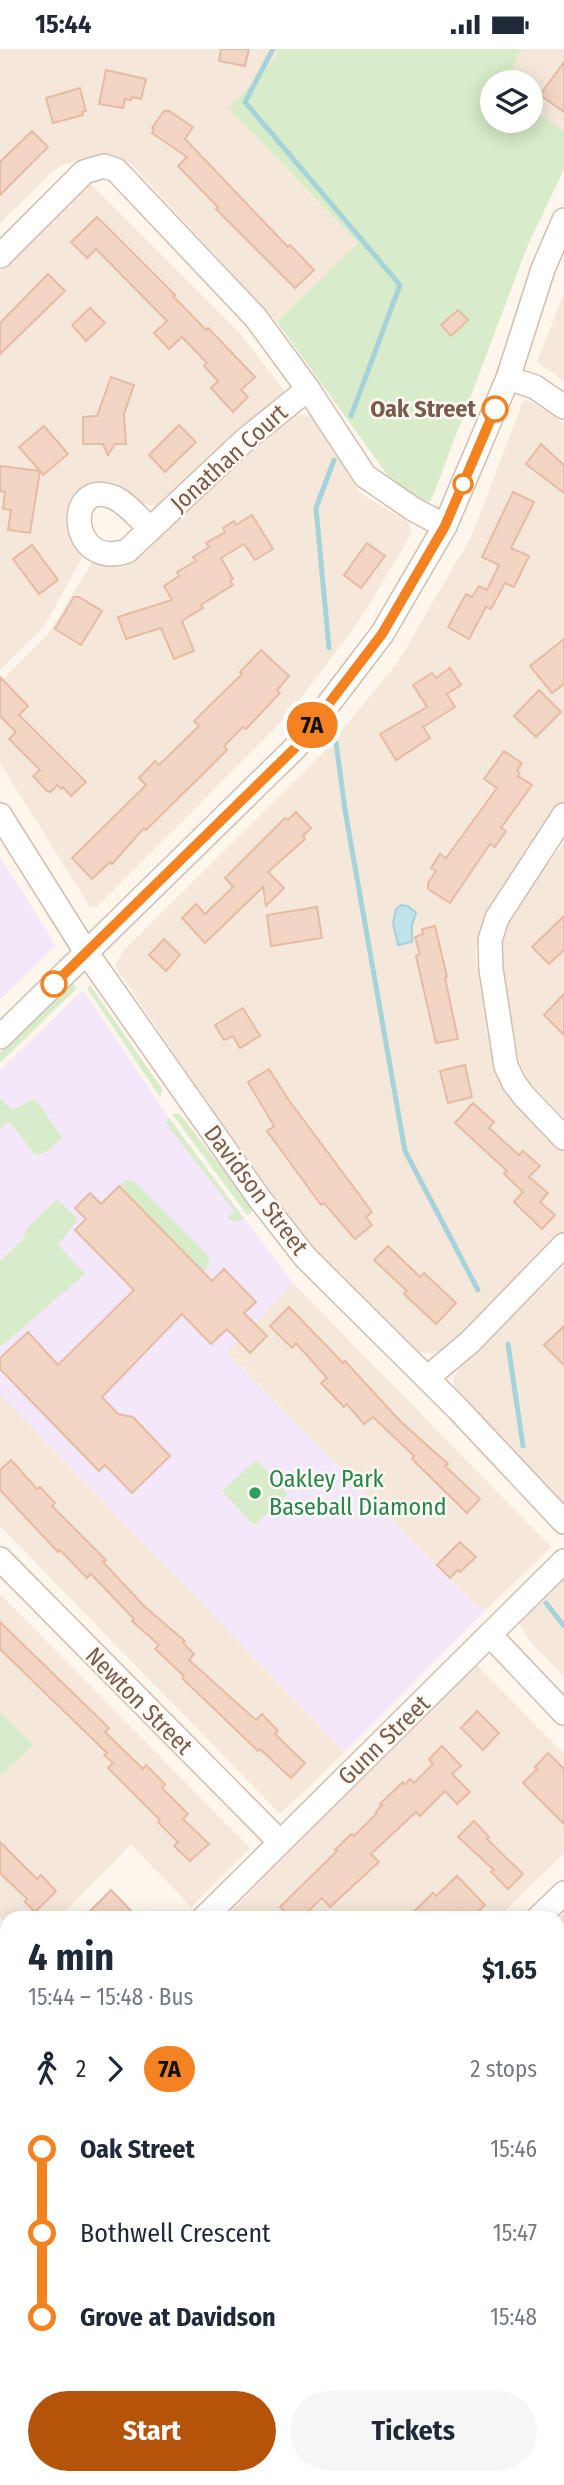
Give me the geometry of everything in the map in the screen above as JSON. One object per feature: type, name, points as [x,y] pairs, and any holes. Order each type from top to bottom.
[{"type":"street","points":[[0,255],[84,172],[104,166],[116,170],[256,319],[308,389],[365,476],[413,509],[445,526]]},
{"type":"street","points":[[0,1037],[295,748],[382,634],[445,526],[508,378],[543,269],[564,220]]},
{"type":"street","points":[[508,378],[535,387],[564,407]]},
{"type":"street","name":"Jonathan Court","points":[[150,528],[245,440],[308,389]]},
{"type":"street","name":"Davidson Street","points":[[0,815],[86,952],[252,1188],[305,1257],[427,1378],[564,1522]]},
{"type":"street","points":[[564,815],[497,918],[490,940],[491,969],[506,1066],[524,1096],[564,1138]]},
{"type":"street","points":[[427,1378],[470,1342],[564,1245]]},
{"type":"street","name":"Newton Street","points":[[0,1559],[280,1842]]},
{"type":"street","name":"Gunn Street","points":[[211,1911],[564,1561]]},
{"type":"street","points":[[490,1635],[564,1713]]},
{"type":"street","points":[[545,1911],[564,1893]]},
{"type":"shaded area","points":[[0,49],[277,49],[277,56],[229,108],[358,243],[277,322],[131,164],[121,158],[96,155],[63,165],[52,172],[0,223]]},
{"type":"shaded area","points":[[521,49],[564,49],[564,131],[543,116],[543,70],[512,70]]},
{"type":"shaded area","points":[[90,183],[239,332],[285,392],[156,506],[137,502],[117,483],[103,481],[87,485],[72,498],[66,513],[67,530],[83,556],[44,627],[0,670],[0,272]]},
{"type":"shaded area","points":[[564,293],[564,381],[537,362]]},
{"type":"shaded area","points":[[527,400],[549,412],[564,425],[564,802],[561,810],[484,916],[475,952],[498,1077],[514,1100],[564,1149],[564,1237],[448,1348],[432,1353],[417,1352],[323,1260],[234,1143],[115,966],[122,952],[324,752],[398,662],[472,535],[523,401]]},
{"type":"shaded area","points":[[300,414],[311,417],[319,425],[360,493],[408,522],[412,533],[361,618],[290,713],[97,907],[90,907],[0,763],[0,682],[49,633],[93,561],[110,565],[135,557],[288,420]]},
{"type":"shaded area","points":[[564,843],[564,1118],[528,1080],[520,1064],[499,959],[501,940],[514,907]]},
{"type":"shaded area","points":[[0,857],[56,945],[0,1000]]},
{"type":"shaded area","points":[[83,990],[169,1118],[293,1283],[227,1353],[476,1606],[487,1609],[345,1752],[0,1394],[0,1070]]},
{"type":"shaded area","points":[[564,1266],[564,1504],[456,1394],[453,1379],[462,1365]]},
{"type":"shaded area","points":[[293,1283],[551,1547],[487,1609],[476,1606],[227,1352]]},
{"type":"shaded area","points":[[0,1394],[345,1752],[280,1814],[0,1526]]},
{"type":"shaded area","points":[[564,1570],[564,1677],[528,1639],[517,1618]]},
{"type":"shaded area","points":[[0,1594],[250,1848],[191,1907],[131,1844],[66,1911],[0,1911]]},
{"type":"shaded area","points":[[477,1665],[564,1754],[564,1853],[505,1911],[231,1911]]},
{"type":"green space","points":[[277,49],[521,49],[512,70],[480,70],[480,133],[543,133],[543,116],[564,131],[564,169],[528,245],[431,501],[425,502],[394,484],[277,322],[358,243],[229,108],[277,56]]},
{"type":"green space","points":[[73,983],[77,988],[0,1063],[0,1053]]},
{"type":"green space","points":[[90,985],[162,1089],[160,1097],[87,988]]},
{"type":"green space","points":[[0,1099],[12,1110],[33,1099],[41,1106],[62,1138],[46,1151],[34,1154],[10,1122],[0,1128]]},
{"type":"green space","points":[[172,1114],[180,1114],[251,1206],[252,1211],[248,1216]]},
{"type":"green space","points":[[169,1118],[244,1219],[235,1222],[227,1218],[234,1211],[166,1123]]},
{"type":"green space","points":[[130,1180],[206,1253],[210,1261],[209,1267],[202,1272],[119,1186]]},
{"type":"green space","points":[[57,1199],[78,1219],[58,1245],[85,1274],[0,1347],[0,1261],[23,1239],[28,1227]]},
{"type":"green space","name":"Oakley Park Baseball Diamond","points":[[256,1460],[288,1494],[254,1525],[222,1491]]},
{"type":"green space","points":[[0,1712],[33,1745],[0,1777]]},
{"type":"water","points":[[401,905],[408,906],[416,913],[412,925],[412,942],[398,945],[393,923],[396,909]]},
{"type":"building","points":[[221,49],[249,49],[245,66],[219,61]]},
{"type":"building","points":[[564,62],[564,112],[543,97],[543,91]]},
{"type":"building","points":[[106,70],[146,79],[141,99],[125,99],[123,108],[99,104]]},
{"type":"building","points":[[80,88],[86,111],[82,112],[83,115],[53,123],[46,98]]},
{"type":"building","points":[[164,111],[169,111],[193,127],[185,139],[288,247],[290,245],[314,270],[295,288],[216,209],[218,207],[178,166],[187,157],[152,133],[152,128]]},
{"type":"building","points":[[32,131],[48,147],[0,195],[0,162]]},
{"type":"building","points":[[97,217],[255,377],[241,390],[248,397],[233,412],[211,388],[218,381],[204,366],[207,363],[182,337],[169,349],[154,333],[167,321],[96,249],[87,258],[71,242]]},
{"type":"building","points":[[48,274],[65,291],[0,354],[0,323]]},
{"type":"building","points":[[90,308],[105,323],[86,341],[72,325]]},
{"type":"building","points":[[458,310],[468,320],[451,336],[441,325]]},
{"type":"building","points":[[111,377],[134,385],[124,414],[126,444],[115,444],[108,455],[103,444],[83,444],[83,417],[97,416]]},
{"type":"building","points":[[179,425],[196,442],[165,472],[149,455]]},
{"type":"building","points":[[44,426],[68,454],[43,475],[19,447]]},
{"type":"building","points":[[541,444],[564,465],[564,493],[526,464]]},
{"type":"building","points":[[0,466],[40,471],[30,533],[8,530],[11,510],[3,509],[5,492],[0,491]]},
{"type":"building","points":[[513,492],[534,502],[511,548],[529,556],[514,587],[505,583],[491,609],[486,607],[469,639],[448,627],[466,594],[472,597],[479,586],[487,590],[499,565],[482,557]]},
{"type":"building","points":[[252,515],[273,549],[255,560],[244,544],[221,558],[233,579],[230,581],[233,585],[201,605],[203,608],[182,621],[194,651],[174,659],[161,628],[126,639],[118,617],[172,600],[164,586],[179,576],[177,572],[196,561],[193,557],[209,547],[206,543],[225,532],[223,528],[234,521],[236,525]]},
{"type":"building","points":[[367,543],[385,556],[361,588],[344,575]]},
{"type":"building","points":[[32,545],[58,580],[39,594],[13,559]]},
{"type":"building","points":[[74,597],[79,597],[102,611],[81,645],[55,629]]},
{"type":"building","points":[[564,639],[564,684],[552,693],[530,666]]},
{"type":"building","points":[[261,650],[289,676],[277,690],[280,693],[246,729],[243,727],[224,746],[227,750],[146,830],[144,828],[112,864],[110,862],[92,879],[72,858],[146,785],[139,778],[155,761],[159,765],[199,726],[194,721],[242,674],[240,672]]},
{"type":"building","points":[[450,668],[461,685],[447,694],[455,707],[423,727],[430,738],[396,760],[380,734],[427,707],[413,685],[432,673],[436,678]]},
{"type":"building","points":[[0,677],[28,706],[19,715],[86,782],[71,796],[63,787],[61,789],[57,785],[51,792],[47,791],[33,776],[40,770],[9,739],[16,732],[0,716]]},
{"type":"building","points":[[539,690],[561,712],[536,737],[514,716]]},
{"type":"building","points":[[504,751],[522,763],[517,771],[520,773],[518,776],[532,785],[501,828],[506,831],[495,847],[490,844],[450,903],[428,889],[428,883],[436,871],[431,868],[440,854],[446,858],[497,788],[484,779]]},
{"type":"building","points":[[296,812],[311,828],[303,836],[305,839],[268,872],[284,888],[266,906],[263,887],[205,943],[182,918],[196,904],[205,914],[233,887],[225,878],[285,818],[288,820]]},
{"type":"building","points":[[317,907],[322,938],[271,946],[267,915]]},
{"type":"building","points":[[564,916],[564,950],[549,964],[532,947]]},
{"type":"building","points":[[435,926],[458,1039],[436,1043],[416,956],[420,954],[415,937],[423,934],[422,929]]},
{"type":"building","points":[[164,939],[180,955],[166,971],[149,955]]},
{"type":"building","points":[[564,994],[564,1035],[544,1015]]},
{"type":"building","points":[[243,1008],[260,1036],[240,1048],[233,1036],[224,1040],[215,1025]]},
{"type":"building","points":[[465,1065],[472,1097],[448,1103],[440,1071]]},
{"type":"building","points":[[269,1069],[288,1099],[372,1212],[366,1217],[372,1225],[355,1239],[324,1203],[321,1205],[267,1131],[274,1126],[248,1082]]},
{"type":"building","points":[[473,1103],[494,1122],[489,1128],[519,1155],[523,1151],[540,1166],[529,1177],[548,1193],[540,1202],[555,1215],[542,1229],[514,1202],[523,1192],[504,1174],[507,1171],[455,1123]]},
{"type":"building","points":[[119,1186],[212,1281],[224,1269],[256,1302],[244,1313],[267,1336],[250,1353],[227,1329],[211,1344],[182,1314],[102,1397],[118,1414],[133,1417],[170,1456],[132,1493],[105,1465],[99,1471],[0,1369],[0,1358],[28,1332],[58,1365],[134,1290],[75,1230],[86,1219],[75,1208],[90,1193],[101,1204]]},
{"type":"building","points":[[388,1246],[420,1277],[424,1273],[456,1303],[436,1324],[404,1294],[407,1291],[374,1260]]},
{"type":"building","points":[[289,1307],[480,1499],[467,1513],[373,1417],[364,1424],[347,1404],[344,1407],[321,1383],[327,1378],[296,1343],[292,1348],[270,1326]]},
{"type":"building","points":[[564,1326],[564,1365],[544,1345]]},
{"type":"building","points":[[11,1460],[37,1489],[40,1487],[55,1503],[52,1506],[106,1560],[103,1562],[145,1607],[185,1641],[183,1643],[194,1654],[189,1660],[256,1720],[262,1714],[278,1731],[275,1734],[305,1763],[291,1778],[260,1749],[258,1751],[182,1678],[184,1676],[155,1649],[159,1645],[132,1621],[134,1619],[91,1574],[87,1578],[60,1550],[58,1552],[0,1490],[0,1470]]},
{"type":"building","points":[[460,1542],[476,1557],[450,1578],[437,1565]]},
{"type":"building","points":[[0,1622],[109,1728],[105,1732],[143,1769],[146,1765],[165,1784],[162,1788],[188,1814],[183,1819],[209,1844],[190,1861],[174,1846],[178,1842],[158,1822],[160,1820],[108,1768],[113,1763],[104,1755],[107,1753],[0,1649]]},
{"type":"building","points":[[477,1711],[499,1733],[483,1750],[461,1728]]},
{"type":"building","points":[[442,1746],[461,1766],[452,1774],[470,1792],[457,1804],[445,1791],[420,1816],[416,1812],[371,1854],[379,1862],[330,1907],[322,1898],[308,1911],[284,1911],[280,1907],[351,1834],[354,1836],[377,1813],[382,1805],[380,1804],[403,1782],[405,1784],[410,1779],[414,1783],[433,1764],[429,1759]]},
{"type":"building","points":[[548,1753],[564,1769],[564,1824],[523,1783]]},
{"type":"building","points":[[474,1821],[489,1837],[487,1839],[523,1874],[508,1889],[491,1872],[494,1870],[458,1837]]},
{"type":"building","points":[[0,1842],[37,1879],[41,1875],[56,1891],[34,1911],[25,1902],[27,1899],[0,1873]]},
{"type":"building","points":[[457,1876],[485,1905],[479,1911],[414,1911],[433,1893],[436,1896]]},
{"type":"building","points":[[111,1890],[131,1911],[90,1911]]},
{"type":"waterway","points":[[273,49],[245,102],[400,285],[351,416]]},
{"type":"waterway","points":[[329,648],[316,508],[334,460]]},
{"type":"waterway","points":[[336,742],[345,810],[405,1151],[478,1290]]},
{"type":"waterway","points":[[508,1344],[523,1446]]},
{"type":"waterway","points":[[546,1603],[564,1626]]},
{"type":"bus line","name":"7A","points":[[54,984],[295,748],[382,634],[445,526],[495,409]]},
{"type":"place","name":"Oak Street","points":[[495,409]]},
{"type":"place","name":"Oakley Park Baseball Diamond","points":[[255,1493]]}]
